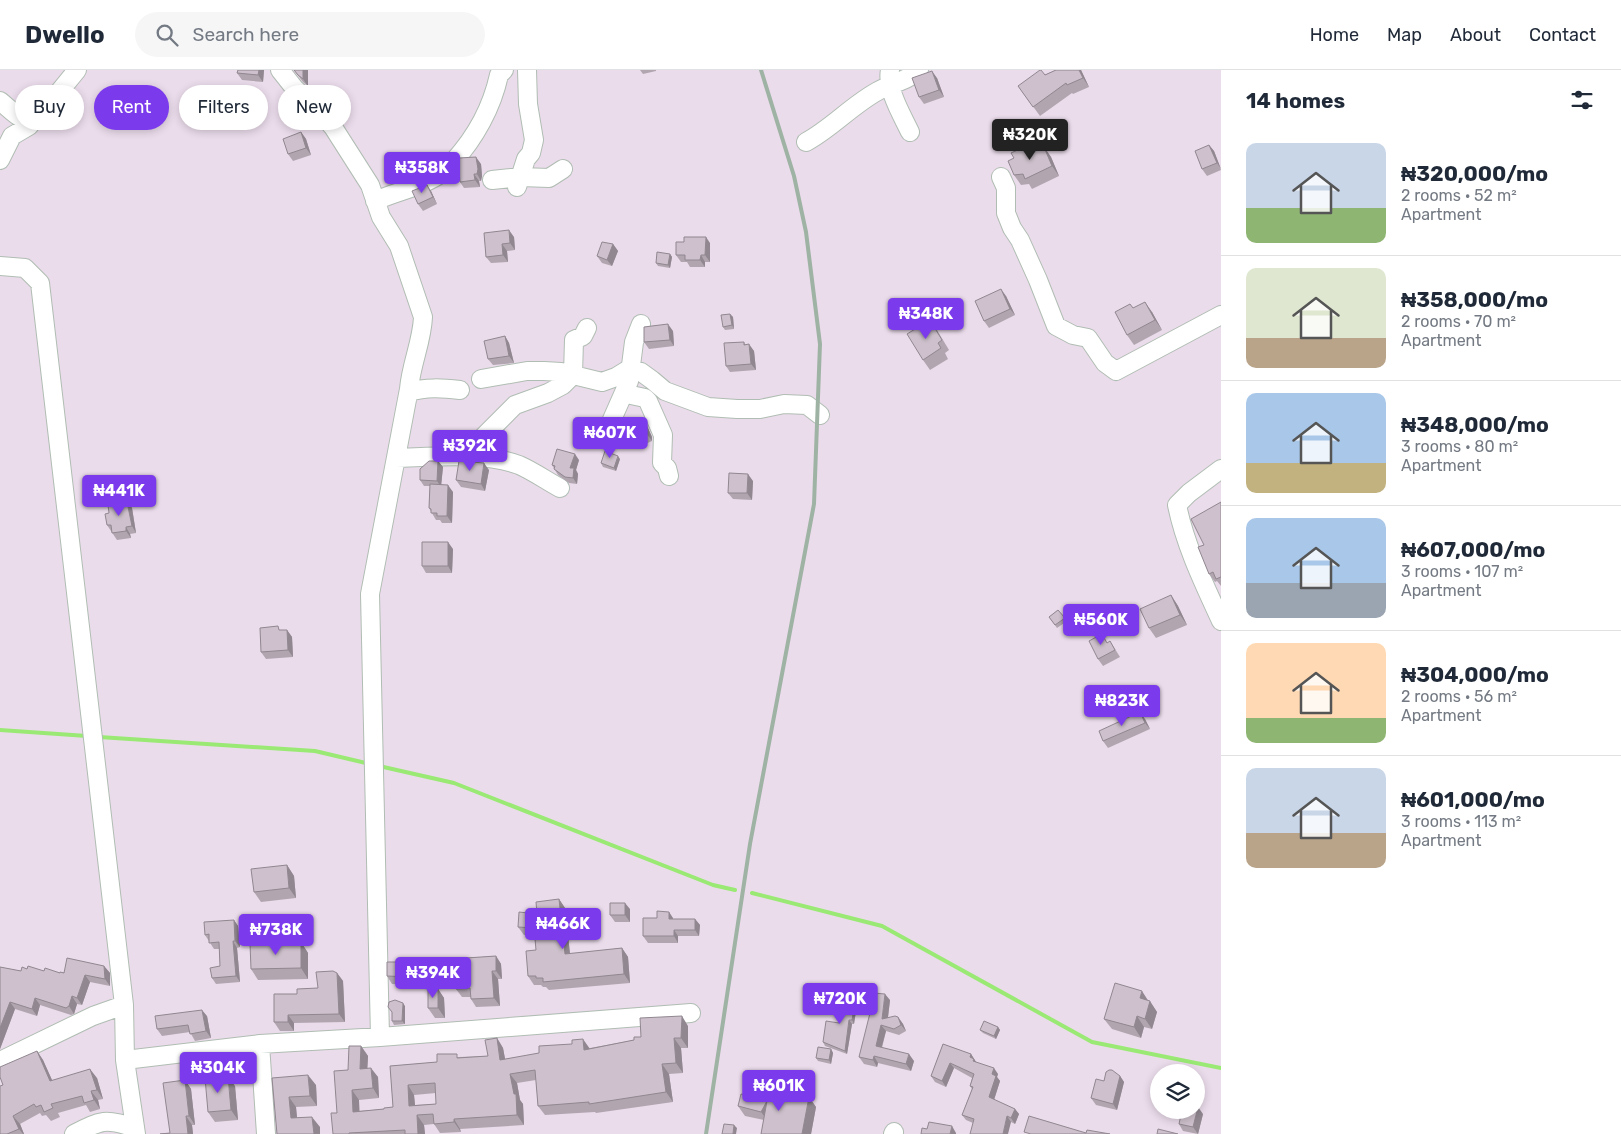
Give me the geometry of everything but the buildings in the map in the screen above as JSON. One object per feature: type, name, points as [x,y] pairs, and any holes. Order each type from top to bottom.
[{"type":"street","points":[[280,70],[295,89],[333,127],[370,185],[381,216],[399,246],[423,317],[422,329],[410,372],[409,392],[370,594],[380,1037]]},
{"type":"street","points":[[375,201],[423,183],[443,172],[465,149],[473,136],[482,120],[499,75],[504,70]]},
{"type":"street","points":[[519,182],[526,159],[531,153],[534,140],[528,98],[527,70]]},
{"type":"street","points":[[891,77],[904,81],[919,70]]},
{"type":"street","points":[[62,85],[70,74]]},
{"type":"street","points":[[891,77],[894,100],[910,132]]},
{"type":"street","points":[[806,142],[821,134],[842,115],[879,90],[891,77]]},
{"type":"street","points":[[0,101],[15,114]]},
{"type":"street","points":[[0,160],[12,136],[22,130]]},
{"type":"street","points":[[492,180],[519,182],[550,178],[563,169]]},
{"type":"street","points":[[1001,177],[1006,188],[1006,213],[1035,273],[1056,326],[1073,335],[1088,338],[1105,363],[1116,371],[1221,315]]},
{"type":"street","points":[[0,266],[25,268],[40,283],[124,1005],[126,1060],[135,1131]]},
{"type":"street","points":[[610,424],[626,388],[634,342],[641,324]]},
{"type":"street","points":[[463,457],[515,405],[548,394],[563,385],[573,375],[574,340],[583,336],[588,328]]},
{"type":"street","points":[[482,379],[528,371],[544,371],[602,382],[616,378],[629,369],[641,372],[664,391],[708,407],[760,409],[784,404],[807,404],[820,415]]},
{"type":"street","points":[[409,392],[421,388],[460,390]]},
{"type":"street","points":[[626,388],[631,395],[645,398],[648,401],[663,435],[662,463],[667,468],[669,476]]},
{"type":"street","points":[[396,458],[463,457],[498,459],[520,466],[560,488]]},
{"type":"street","points":[[1221,469],[1188,493],[1177,505],[1180,522],[1202,581],[1221,621]]},
{"type":"street","points":[[0,1061],[92,1016],[124,1005]]},
{"type":"street","points":[[126,1060],[260,1044],[380,1037],[692,1013]]},
{"type":"street","points":[[260,1044],[266,1134]]},
{"type":"street","points":[[74,1134],[104,1121],[117,1122],[135,1131]]},
{"type":"waterway","points":[[0,730],[87,736]]},
{"type":"waterway","points":[[99,737],[315,751],[370,764]]},
{"type":"waterway","points":[[379,766],[454,783],[713,885],[735,890]]},
{"type":"waterway","points":[[752,893],[882,926],[1092,1042],[1221,1068]]},
{"type":"railway","points":[[706,1134],[750,844],[814,504],[820,344],[806,232],[794,176],[761,70]]}]
